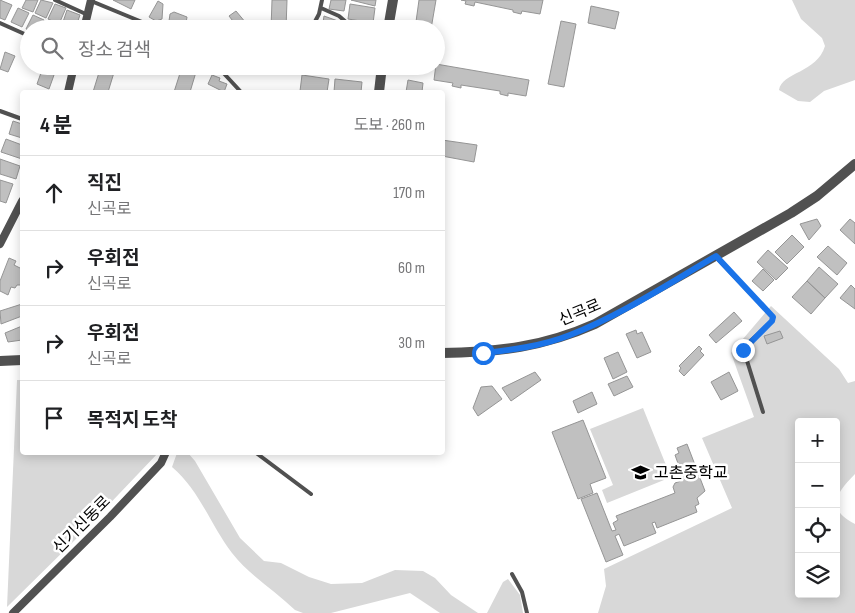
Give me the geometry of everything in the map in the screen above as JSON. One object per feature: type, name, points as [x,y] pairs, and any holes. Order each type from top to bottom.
[{"type":"street","points":[[390,20],[393,0]]},
{"type":"street","points":[[87,20],[91,1]]},
{"type":"street","points":[[68,90],[72,75]]},
{"type":"street","points":[[379,90],[381,75]]},
{"type":"street","name":"신곡로","points":[[445,353],[519,349],[569,336],[618,313],[817,196],[855,164]]},
{"type":"street","points":[[0,244],[20,205]]},
{"type":"street","points":[[0,361],[20,360]]},
{"type":"street","name":"신기신동로","points":[[13,613],[110,517],[161,463],[165,455]]},
{"type":"lane","points":[[55,0],[88,15]]},
{"type":"lane","points":[[315,20],[321,8],[322,0]]},
{"type":"lane","points":[[91,1],[137,20]]},
{"type":"lane","points":[[321,8],[344,20]]},
{"type":"lane","points":[[0,23],[20,32]]},
{"type":"lane","points":[[225,75],[239,90]]},
{"type":"lane","points":[[0,111],[20,117]]},
{"type":"lane","points":[[716,256],[773,317],[772,321],[743,348],[764,412]]},
{"type":"lane","points":[[259,455],[311,494]]},
{"type":"lane","points":[[512,574],[522,592],[527,613]]},
{"type":"shaded area","points":[[792,0],[855,0],[855,80],[824,91],[810,102],[798,101],[779,90],[786,79],[815,62],[825,46],[822,38],[801,19]]},
{"type":"shaded area","points":[[771,306],[839,369],[848,383],[855,381],[855,474],[840,492],[840,418],[795,418],[795,598],[840,598],[840,513],[855,524],[855,613],[598,613],[606,586],[604,569],[732,508],[702,438],[754,417],[731,353]]},
{"type":"shaded area","points":[[17,380],[20,380],[20,455],[156,455],[79,536],[7,607]]},
{"type":"shaded area","points":[[643,408],[668,470],[664,480],[607,503],[602,490],[613,485],[590,429]]},
{"type":"shaded area","points":[[176,455],[190,455],[240,538],[264,561],[281,563],[309,577],[331,584],[362,583],[395,570],[423,571],[435,578],[451,595],[478,613],[440,613],[410,593],[331,613],[303,613],[295,610],[246,568],[232,553],[190,486],[172,467]]},
{"type":"shaded area","points":[[508,579],[520,595],[523,613],[487,613],[503,582]]},
{"type":"building","points":[[0,0],[12,5],[5,20],[0,18]]},
{"type":"building","points":[[26,0],[38,0],[33,12],[22,8]]},
{"type":"building","points":[[41,0],[53,3],[46,18],[35,13]]},
{"type":"building","points":[[113,0],[135,0],[131,9]]},
{"type":"building","points":[[272,0],[287,0],[286,20],[271,20]]},
{"type":"building","points":[[331,0],[346,0],[344,11],[329,9]]},
{"type":"building","points":[[351,0],[376,0],[375,6]]},
{"type":"building","points":[[419,0],[436,0],[433,20],[416,20]]},
{"type":"building","points":[[461,0],[543,0],[540,14],[522,11],[521,14],[513,12],[513,10],[475,2],[474,6],[465,4],[466,1]]},
{"type":"building","points":[[158,1],[163,4],[162,19],[154,20],[149,17]]},
{"type":"building","points":[[55,4],[66,8],[61,20],[48,19]]},
{"type":"building","points":[[350,4],[375,8],[373,20],[348,19]]},
{"type":"building","points":[[591,6],[619,12],[615,29],[588,23]]},
{"type":"building","points":[[18,8],[29,13],[26,20],[20,20],[20,26],[11,22]]},
{"type":"building","points":[[67,10],[80,15],[78,20],[64,20]]},
{"type":"building","points":[[236,11],[244,20],[232,20],[229,16]]},
{"type":"building","points":[[174,12],[187,17],[186,20],[169,20],[170,14]]},
{"type":"building","points":[[33,15],[44,20],[30,20]]},
{"type":"building","points":[[324,16],[335,20],[323,20]]},
{"type":"building","points":[[561,21],[576,24],[564,87],[548,84]]},
{"type":"building","points":[[5,52],[15,56],[8,72],[0,69]]},
{"type":"building","points":[[445,66],[529,80],[526,96],[508,93],[508,96],[500,94],[500,91],[461,85],[461,88],[452,86],[453,83],[434,80],[435,75],[445,75]]},
{"type":"building","points":[[40,75],[54,75],[49,89],[37,84]]},
{"type":"building","points":[[98,75],[113,75],[109,90],[94,90]]},
{"type":"building","points":[[179,75],[195,75],[191,90],[175,90]]},
{"type":"building","points":[[212,75],[220,78],[219,81],[227,84],[225,90],[220,90],[208,84]]},
{"type":"building","points":[[302,75],[329,79],[327,90],[300,90]]},
{"type":"building","points":[[335,79],[362,82],[361,90],[334,90]]},
{"type":"building","points":[[408,80],[423,83],[422,90],[406,90]]},
{"type":"building","points":[[13,121],[20,123],[20,137],[9,134]]},
{"type":"building","points":[[6,139],[20,144],[20,158],[1,152]]},
{"type":"building","points":[[445,140],[477,145],[474,162],[445,157]]},
{"type":"building","points":[[0,159],[20,166],[16,179],[0,174]]},
{"type":"building","points":[[0,180],[13,184],[6,203],[0,201]]},
{"type":"building","points":[[817,219],[821,226],[809,240],[800,224]]},
{"type":"building","points":[[850,219],[855,223],[855,244],[840,230]]},
{"type":"building","points":[[792,235],[804,247],[787,264],[775,252]]},
{"type":"building","points":[[828,246],[847,263],[837,275],[817,257]]},
{"type":"building","points":[[768,250],[788,268],[776,280],[757,262]]},
{"type":"building","points":[[9,258],[16,261],[14,265],[20,268],[20,285],[17,285],[15,288],[11,287],[8,295],[0,291],[0,281]]},
{"type":"building","points":[[819,267],[838,284],[825,298],[807,281]]},
{"type":"building","points":[[763,269],[774,280],[763,291],[752,281]]},
{"type":"building","points":[[807,281],[825,298],[811,314],[792,297]]},
{"type":"building","points":[[851,285],[855,289],[855,309],[840,298]]},
{"type":"building","points":[[20,305],[20,317],[1,324],[0,311]]},
{"type":"building","points":[[734,312],[742,321],[716,343],[709,335]]},
{"type":"building","points":[[20,327],[20,340],[8,342],[5,333]]},
{"type":"building","points":[[636,330],[637,334],[642,332],[651,352],[637,358],[626,334]]},
{"type":"building","points":[[780,331],[783,338],[767,344],[764,336]]},
{"type":"building","points":[[699,346],[702,349],[700,351],[704,355],[684,376],[679,371],[681,368],[679,366]]},
{"type":"building","points":[[618,352],[627,372],[613,379],[604,358]]},
{"type":"building","points":[[535,372],[541,380],[511,401],[502,388]]},
{"type":"building","points":[[729,372],[738,391],[721,400],[711,382]]},
{"type":"building","points":[[627,376],[633,387],[614,396],[608,384]]},
{"type":"building","points":[[492,386],[502,399],[478,416],[473,408],[481,387]]},
{"type":"building","points":[[592,392],[597,404],[578,413],[573,401]]},
{"type":"building","points":[[583,420],[606,478],[590,484],[593,493],[578,499],[552,432]]},
{"type":"building","points":[[687,444],[705,491],[697,498],[699,504],[695,506],[697,512],[657,528],[655,522],[652,523],[656,533],[624,546],[619,534],[615,536],[623,555],[606,562],[581,499],[597,493],[612,531],[616,530],[613,523],[618,520],[616,516],[675,493],[673,487],[675,483],[684,480],[675,455],[679,453],[677,448]]},
{"type":"place","name":"고촌중학교","points":[[640,473]]},
{"type":"route","points":[[483,353],[519,349],[569,336],[618,313],[716,256],[774,318],[743,350]]}]
